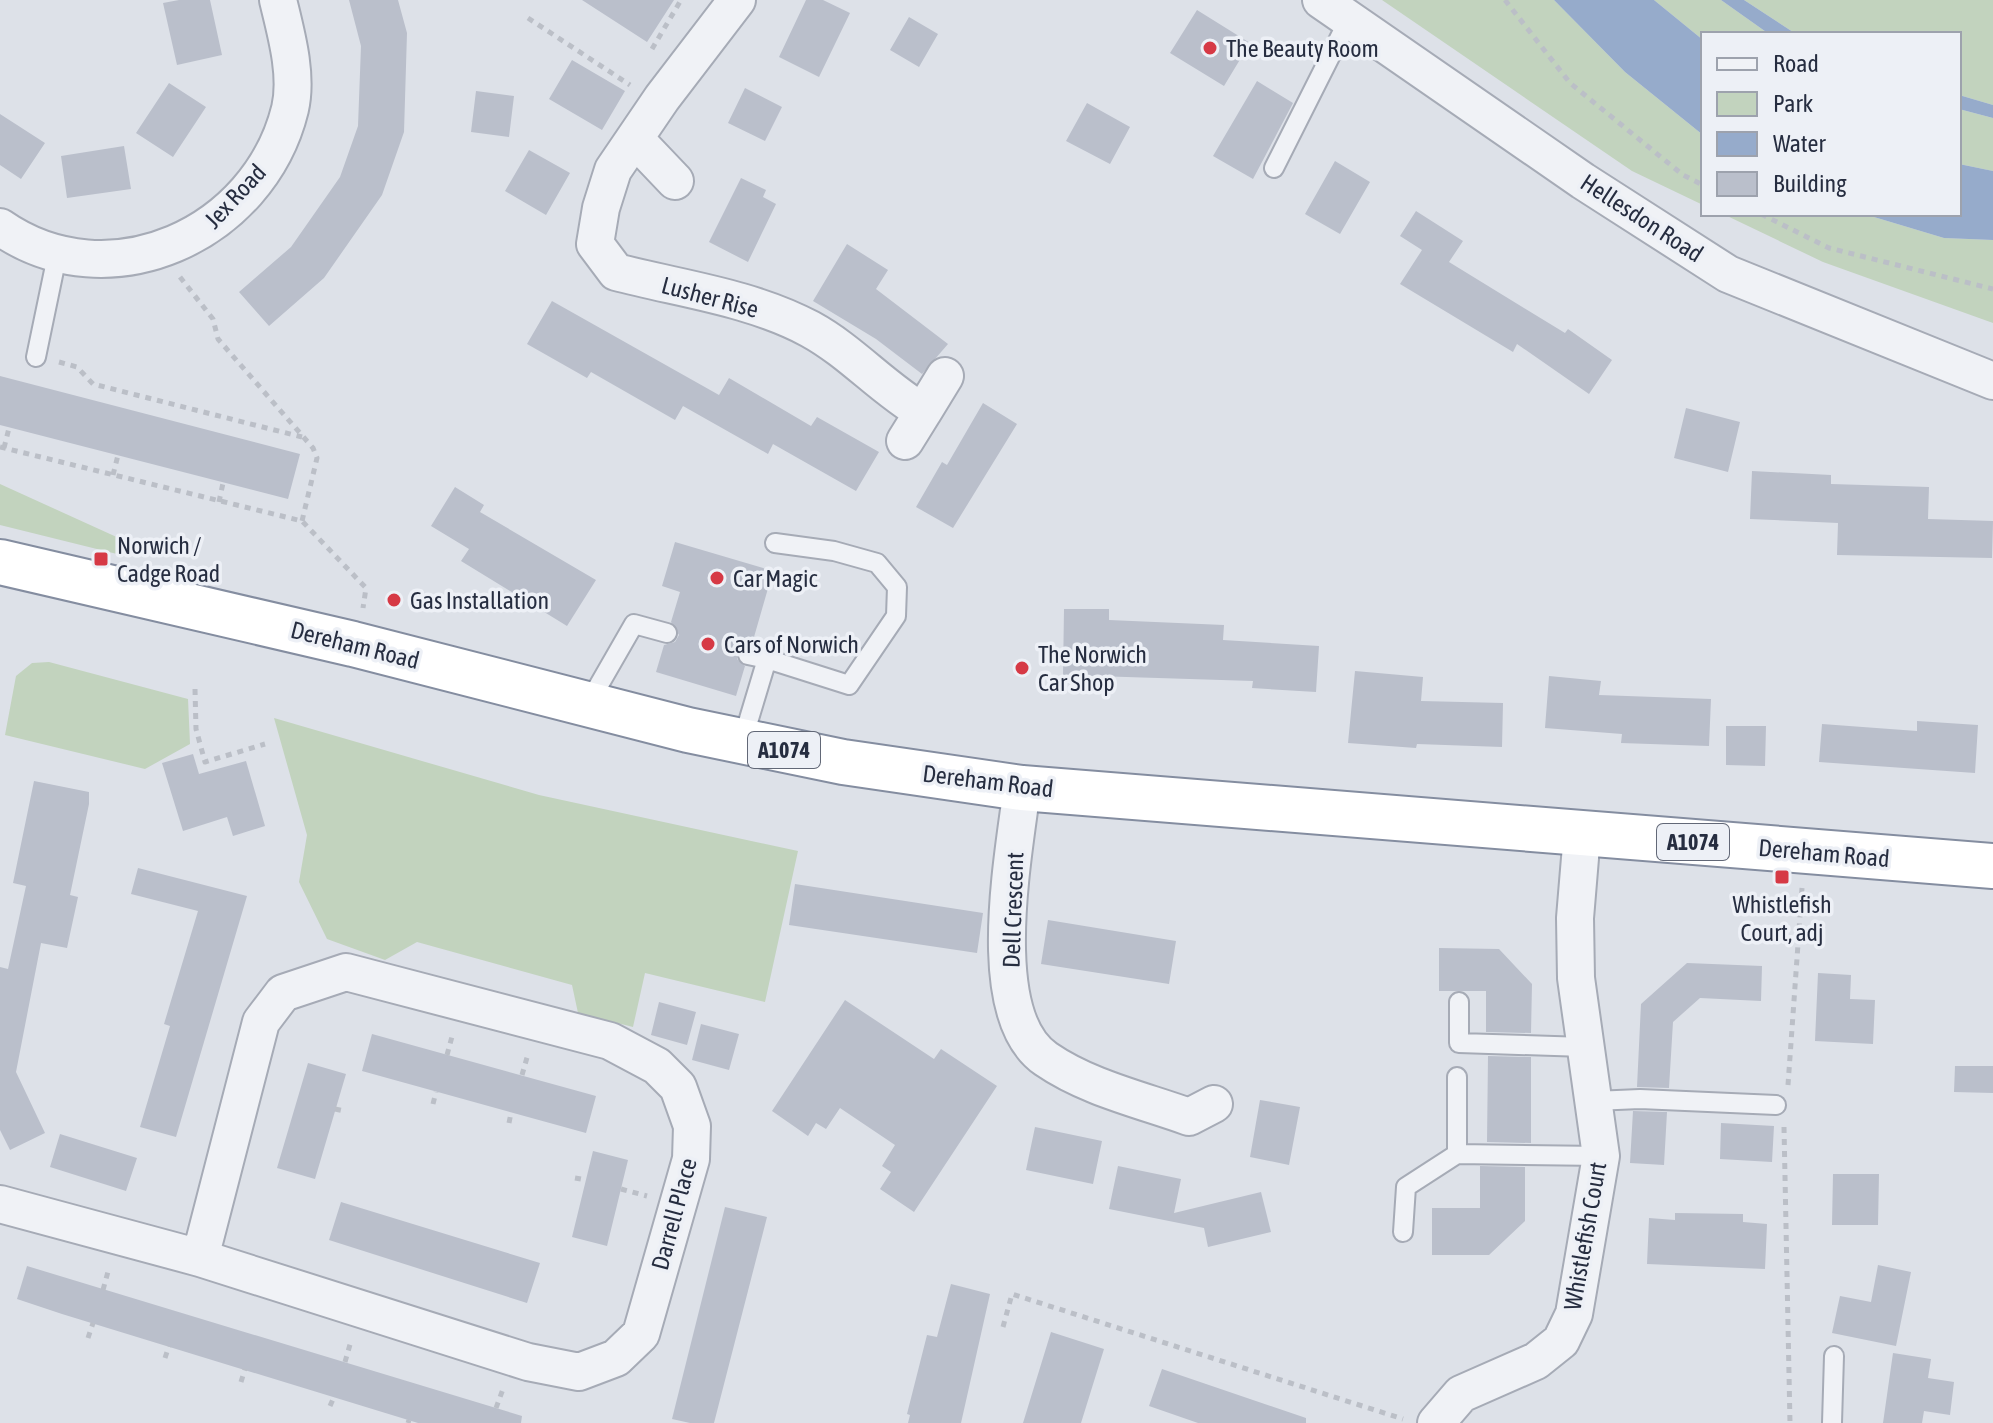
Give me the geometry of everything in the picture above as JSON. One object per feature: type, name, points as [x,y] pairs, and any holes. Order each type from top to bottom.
[{"type":"highway","name":"Dereham Road","points":[[1,567],[353,644],[742,742],[843,762],[1022,788],[1993,866]]},
{"type":"street","name":"Jex Road","points":[[0,227],[57,256],[123,258],[159,250],[200,233],[222,216],[262,174],[280,139],[291,106],[291,66],[278,0]]},
{"type":"street","name":"Lusher Rise","points":[[737,0],[613,170],[601,208],[595,244],[616,272],[736,299],[807,328],[850,353],[899,398],[914,426],[945,376]]},
{"type":"street","name":"Hellesdon Road","points":[[1335,10],[1583,181],[1728,274],[1993,381]]},
{"type":"street","points":[[635,139],[677,175]]},
{"type":"street","name":"Dell Crescent","points":[[1022,788],[1013,857],[1007,952],[1012,1001],[1022,1031],[1043,1057],[1074,1075],[1201,1121]]},
{"type":"street","name":"Whistlefish Court","points":[[1436,1423],[1461,1394],[1536,1361],[1561,1341],[1574,1314],[1601,1156],[1576,978],[1575,918],[1582,834]]},
{"type":"street","name":"Darrell Place","points":[[0,1204],[200,1258],[528,1362],[579,1372],[616,1358],[641,1334],[691,1159],[692,1126],[678,1087],[657,1066],[610,1041],[396,983],[346,972],[327,976],[283,993],[261,1022],[200,1258]]},
{"type":"lane","points":[[1274,168],[1335,10]]},
{"type":"lane","points":[[36,357],[57,256]]},
{"type":"lane","points":[[742,742],[758,657],[849,685],[896,616],[897,587],[877,563],[834,551],[775,543]]},
{"type":"lane","points":[[588,704],[634,624],[667,633]]},
{"type":"lane","points":[[1459,1002],[1459,1043],[1585,1047]]},
{"type":"lane","points":[[1457,1077],[1457,1154]]},
{"type":"lane","points":[[1594,1101],[1780,1110]]},
{"type":"lane","points":[[1403,1232],[1406,1187],[1457,1154],[1601,1156]]},
{"type":"lane","points":[[1832,1423],[1834,1356]]},
{"type":"path","points":[[644,61],[681,0]]},
{"type":"path","points":[[1505,0],[1570,83],[1683,175],[1701,184]]},
{"type":"path","points":[[528,18],[629,86],[637,73]]},
{"type":"path","points":[[1765,216],[1829,248],[1993,289]]},
{"type":"path","points":[[159,250],[213,319],[218,339],[317,458],[302,521]]},
{"type":"path","points":[[77,367],[93,384],[303,438]]},
{"type":"path","points":[[9,428],[2,447],[302,521],[366,588],[353,644]]},
{"type":"path","points":[[113,475],[118,455]]},
{"type":"path","points":[[219,502],[223,483]]},
{"type":"path","points":[[195,689],[196,729],[205,762],[265,744]]},
{"type":"path","points":[[1789,1070],[1801,916]]},
{"type":"path","points":[[433,1104],[436,1092]]},
{"type":"path","points":[[335,1109],[344,1111]]},
{"type":"path","points":[[1780,1110],[1790,1423]]},
{"type":"path","points":[[509,1123],[511,1113]]},
{"type":"path","points":[[575,1178],[586,1180]]},
{"type":"path","points":[[1003,1327],[1012,1294],[1416,1423]]},
{"type":"path","points":[[88,1338],[93,1323]]},
{"type":"path","points":[[165,1358],[169,1346]]},
{"type":"path","points":[[241,1382],[245,1369]]},
{"type":"path","points":[[330,1406],[334,1397]]},
{"type":"green space","points":[[1382,0],[1554,0],[1625,72],[1701,133],[1701,204],[1632,171]]},
{"type":"green space","points":[[1654,0],[1721,0],[1766,32],[1701,32],[1701,38]]},
{"type":"green space","points":[[1744,0],[1993,0],[1993,105],[1961,96],[1961,32],[1793,32]]},
{"type":"green space","points":[[1961,110],[1993,118],[1993,171],[1961,164]]},
{"type":"green space","points":[[1727,216],[1871,216],[1944,238],[1993,240],[1993,323],[1823,262]]},
{"type":"green space","points":[[0,484],[121,539],[117,554],[0,525]]},
{"type":"green space","points":[[49,662],[188,699],[190,744],[145,769],[5,735],[16,676],[32,663]]},
{"type":"green space","points":[[274,718],[539,795],[798,851],[765,1002],[645,973],[633,1027],[578,1013],[572,985],[417,942],[385,960],[327,939],[299,882],[307,835]]},
{"type":"water","points":[[1554,0],[1654,0],[1701,38],[1701,133],[1625,72]]},
{"type":"water","points":[[1721,0],[1744,0],[1793,32],[1766,32]]},
{"type":"water","points":[[1961,96],[1993,105],[1993,118],[1961,110]]},
{"type":"water","points":[[1961,164],[1993,171],[1993,240],[1944,238],[1871,216],[1961,216]]},
{"type":"building","points":[[210,0],[222,55],[177,65],[163,3]]},
{"type":"building","points":[[349,0],[398,0],[407,33],[404,132],[382,195],[324,278],[269,326],[239,292],[291,247],[340,177],[358,126],[361,46]]},
{"type":"building","points":[[582,0],[674,0],[647,42]]},
{"type":"building","points":[[806,0],[823,0],[850,13],[819,77],[779,57]]},
{"type":"building","name":"The Beauty Room","points":[[1197,10],[1250,43],[1224,86],[1170,53]]},
{"type":"building","points":[[909,17],[938,34],[919,67],[890,50]]},
{"type":"building","points":[[572,60],[625,91],[602,130],[549,99]]},
{"type":"building","points":[[1257,81],[1293,103],[1253,179],[1213,156]]},
{"type":"building","points":[[169,83],[206,107],[173,157],[136,133]]},
{"type":"building","points":[[745,88],[782,107],[765,141],[728,123]]},
{"type":"building","points":[[476,91],[514,96],[509,137],[471,132]]},
{"type":"building","points":[[1087,103],[1130,127],[1110,164],[1066,141]]},
{"type":"building","points":[[0,114],[45,143],[21,179],[0,165]]},
{"type":"building","points":[[124,146],[131,189],[67,198],[61,156]]},
{"type":"building","points":[[529,150],[570,173],[546,215],[505,191]]},
{"type":"building","points":[[1335,161],[1370,182],[1340,234],[1305,214]]},
{"type":"building","points":[[741,178],[766,190],[763,197],[776,204],[748,262],[709,242]]},
{"type":"building","points":[[1416,211],[1463,241],[1449,262],[1565,333],[1568,329],[1612,360],[1589,394],[1517,344],[1513,352],[1400,284],[1422,250],[1400,236]]},
{"type":"building","points":[[847,244],[888,270],[876,289],[948,344],[922,374],[876,339],[813,301]]},
{"type":"building","points":[[552,301],[719,395],[729,378],[811,426],[817,417],[879,452],[856,491],[773,444],[768,454],[683,406],[675,420],[591,372],[587,378],[527,344]]},
{"type":"building","points":[[0,376],[300,454],[288,499],[0,425]]},
{"type":"building","points":[[983,403],[1017,424],[953,528],[916,507],[942,462],[947,465]]},
{"type":"building","points":[[1686,408],[1740,422],[1728,472],[1674,458]]},
{"type":"building","points":[[1752,471],[1831,475],[1831,484],[1929,487],[1928,519],[1993,521],[1992,558],[1837,555],[1838,523],[1750,519]]},
{"type":"building","points":[[455,487],[484,505],[480,512],[596,580],[567,626],[461,561],[469,549],[431,526]]},
{"type":"building","points":[[675,542],[773,571],[752,644],[744,644],[737,652],[737,659],[745,666],[736,696],[656,672],[664,645],[675,642],[679,635],[671,622],[680,592],[662,586]]},
{"type":"building","points":[[1064,609],[1109,609],[1109,620],[1224,625],[1223,640],[1319,646],[1316,692],[1252,688],[1253,681],[1063,675]]},
{"type":"building","points":[[1355,671],[1423,677],[1421,701],[1503,703],[1502,747],[1417,744],[1416,748],[1348,743]]},
{"type":"building","points":[[1549,676],[1601,681],[1599,695],[1711,699],[1709,746],[1621,743],[1622,734],[1545,728]]},
{"type":"building","points":[[1917,721],[1978,725],[1975,773],[1819,762],[1822,724],[1917,731]]},
{"type":"building","points":[[1726,726],[1766,726],[1765,766],[1726,765]]},
{"type":"building","points":[[193,754],[199,774],[246,761],[265,826],[233,836],[227,817],[183,831],[162,763]]},
{"type":"building","points":[[34,781],[89,792],[89,804],[70,895],[78,897],[67,948],[41,943],[16,1072],[45,1133],[10,1150],[0,1130],[0,967],[8,969],[26,886],[13,883]]},
{"type":"building","points":[[138,868],[247,896],[176,1137],[140,1127],[170,1026],[164,1024],[198,911],[131,894]]},
{"type":"building","points":[[795,884],[983,913],[977,953],[789,925]]},
{"type":"building","points":[[1048,920],[1176,941],[1169,984],[1041,964]]},
{"type":"building","points":[[1439,948],[1499,949],[1532,984],[1531,1033],[1486,1032],[1486,991],[1439,991]]},
{"type":"building","points":[[1687,963],[1762,966],[1761,1001],[1700,998],[1673,1022],[1669,1088],[1637,1087],[1641,1004]]},
{"type":"building","points":[[1818,973],[1851,975],[1850,999],[1875,1000],[1873,1044],[1815,1041]]},
{"type":"building","points":[[845,1000],[934,1059],[941,1049],[997,1086],[914,1212],[880,1189],[891,1172],[882,1166],[895,1145],[840,1108],[826,1129],[816,1123],[808,1136],[772,1111]]},
{"type":"building","points":[[659,1002],[696,1012],[687,1045],[651,1035]]},
{"type":"building","points":[[701,1024],[739,1034],[729,1070],[692,1060]]},
{"type":"building","points":[[372,1034],[596,1096],[586,1133],[362,1071]]},
{"type":"building","points":[[1488,1056],[1531,1057],[1531,1143],[1487,1142]]},
{"type":"building","points":[[308,1063],[346,1074],[315,1179],[277,1168]]},
{"type":"building","points":[[1955,1066],[1993,1066],[1993,1093],[1954,1092]]},
{"type":"building","points":[[1260,1100],[1300,1107],[1289,1165],[1250,1157]]},
{"type":"building","points":[[1633,1111],[1667,1112],[1664,1165],[1630,1163]]},
{"type":"building","points":[[1721,1123],[1774,1126],[1772,1162],[1720,1159]]},
{"type":"building","points":[[1035,1127],[1102,1141],[1093,1184],[1026,1170]]},
{"type":"building","points":[[60,1134],[137,1158],[126,1191],[50,1167]]},
{"type":"building","points":[[593,1151],[628,1160],[607,1246],[572,1237]]},
{"type":"building","points":[[1118,1166],[1181,1179],[1174,1213],[1261,1192],[1271,1232],[1208,1247],[1204,1228],[1109,1209]]},
{"type":"building","points":[[1480,1166],[1525,1167],[1525,1221],[1489,1255],[1432,1255],[1432,1208],[1480,1208]]},
{"type":"building","points":[[1833,1174],[1879,1174],[1878,1225],[1832,1225]]},
{"type":"building","points":[[341,1202],[540,1263],[527,1303],[329,1240]]},
{"type":"building","points":[[725,1207],[767,1217],[714,1423],[690,1423],[672,1419]]},
{"type":"building","points":[[1675,1213],[1743,1214],[1743,1222],[1767,1224],[1765,1269],[1647,1264],[1649,1218],[1675,1220]]},
{"type":"building","points":[[1878,1265],[1911,1272],[1896,1346],[1832,1333],[1840,1296],[1871,1302]]},
{"type":"building","points":[[27,1266],[522,1416],[521,1423],[418,1423],[62,1314],[17,1299]]},
{"type":"building","points":[[951,1284],[990,1294],[961,1423],[908,1423],[910,1415],[907,1414],[927,1335],[937,1337]]},
{"type":"building","points":[[1051,1332],[1104,1349],[1081,1423],[1023,1423]]},
{"type":"building","points":[[1893,1353],[1931,1359],[1928,1378],[1954,1382],[1950,1415],[1924,1411],[1922,1423],[1883,1423]]},
{"type":"building","points":[[1162,1369],[1306,1418],[1306,1423],[1198,1423],[1149,1406]]},
{"type":"place","name":"The Beauty Room","points":[[1210,48]]},
{"type":"place","name":"Norwich / Cadge Road","points":[[101,559]]},
{"type":"place","name":"Car Magic","points":[[717,578]]},
{"type":"place","name":"Gas Installation","points":[[394,600]]},
{"type":"place","name":"Cars of Norwich","points":[[708,644]]},
{"type":"place","name":"The Norwich Car Shop","points":[[1022,668]]},
{"type":"place","name":"Whistlefish Court, adj","points":[[1782,877]]}]
